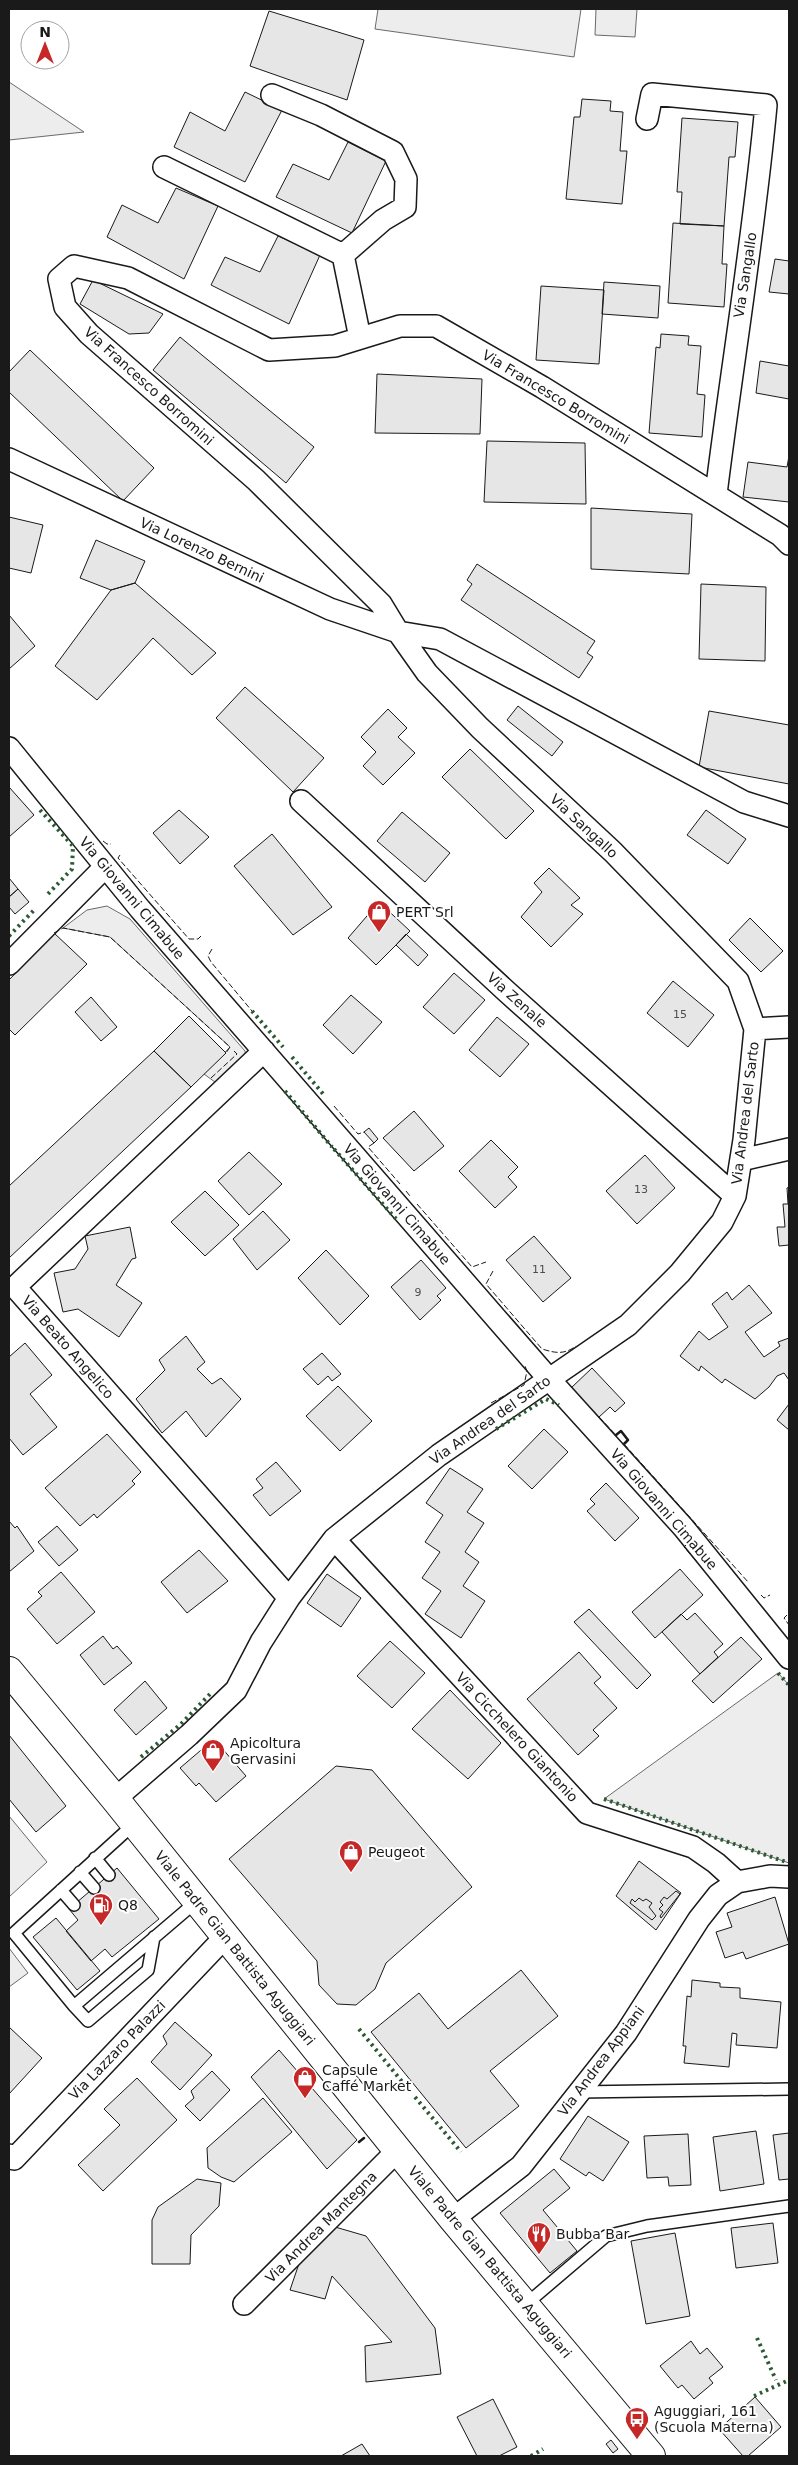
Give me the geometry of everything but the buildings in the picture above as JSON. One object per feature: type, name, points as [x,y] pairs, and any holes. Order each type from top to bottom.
[{"type":"main road","name":"Viale Padre Gian Battista Aguggiari","points":[[9,1671],[135,1823],[453,2219],[651,2456]]},
{"type":"street","name":"Via Sangallo","points":[[647,119],[652,94],[766,106],[757,202],[738,317],[716,494]]},
{"type":"street","points":[[272,95],[321,115],[393,152],[406,179],[404,207],[383,220],[343,254]]},
{"type":"street","points":[[164,167],[343,254]]},
{"type":"street","points":[[343,254],[360,338]]},
{"type":"street","name":"Via Francesco Borromini","points":[[381,604],[256,480],[89,334],[65,307],[59,279],[74,266],[128,278],[269,350],[335,346],[400,326],[436,326],[716,494]]},
{"type":"street","name":"Via Lorenzo Bernini","points":[[9,459],[330,609],[398,632]]},
{"type":"street","points":[[716,494],[780,535],[789,544]]},
{"type":"street","name":"Via Sangallo","points":[[381,604],[427,673],[473,721],[613,852],[738,981],[754,1029]]},
{"type":"street","points":[[398,632],[440,639],[744,802],[789,816]]},
{"type":"street","name":"Via Giovanni Cimabue","points":[[9,748],[105,867],[264,1051],[549,1379],[683,1527],[789,1658]]},
{"type":"street","name":"Via Zenale","points":[[302,801],[514,998],[735,1196]]},
{"type":"street","points":[[9,964],[105,867]]},
{"type":"street","name":"Via Andrea del Sarto","points":[[115,1799],[189,1736],[236,1690],[289,1598],[334,1539],[439,1456],[634,1318],[692,1259],[722,1222],[735,1196],[741,1160],[754,1029],[789,1027]]},
{"type":"street","name":"Via Beato Angelico","points":[[264,1051],[14,1287],[289,1598]]},
{"type":"street","points":[[741,1160],[789,1149]]},
{"type":"street","name":"Via Cicchelero Giantonio","points":[[334,1539],[587,1813],[693,1848],[716,1863],[736,1882]]},
{"type":"street","name":"Via Andrea Appiani","points":[[453,2219],[521,2166],[626,2033],[698,1919],[718,1895],[736,1882],[770,1876],[789,1877]]},
{"type":"street","name":"Via Lazzaro Palazzi","points":[[9,2155],[14,2159],[225,1937]]},
{"type":"street","name":"Via Andrea Mantegna","points":[[244,2304],[398,2150]]},
{"type":"lane","points":[[135,1823],[14,1933],[88,2022],[148,1970],[155,1932]]},
{"type":"lane","points":[[95,1858],[109,1875]]},
{"type":"lane","points":[[80,1872],[94,1888]]},
{"type":"lane","points":[[61,1890],[74,1905]]},
{"type":"lane","points":[[74,2006],[126,1962],[141,1942],[197,1901]]},
{"type":"lane","points":[[118,1953],[126,1962]]},
{"type":"lane","points":[[579,2092],[789,2089]]},
{"type":"lane","points":[[525,2305],[606,2236],[647,2226],[789,2206]]},
{"type":"shaded area","points":[[378,9],[581,9],[574,57],[375,29]]},
{"type":"shaded area","points":[[596,9],[637,9],[635,37],[595,35]]},
{"type":"shaded area","points":[[9,82],[84,132],[9,140]]},
{"type":"shaded area","points":[[107,906],[130,919],[245,1051],[246,1059],[219,1085],[204,1074],[230,1047],[110,937],[63,928],[87,910]]},
{"type":"shaded area","points":[[778,1673],[789,1685],[789,1863],[604,1799]]},
{"type":"shaded area","points":[[9,1816],[47,1862],[9,1897]]},
{"type":"shaded area","points":[[9,1948],[28,1973],[9,1987]]},
{"type":"hedge","points":[[40,810],[73,846],[72,869],[47,895]]},
{"type":"hedge","points":[[9,936],[36,908]]},
{"type":"hedge","points":[[252,1011],[283,1047]]},
{"type":"hedge","points":[[292,1057],[324,1095]]},
{"type":"hedge","points":[[285,1091],[332,1147]]},
{"type":"hedge","points":[[334,1149],[397,1220]]},
{"type":"hedge","points":[[496,1429],[546,1399],[559,1405]]},
{"type":"hedge","points":[[778,1673],[789,1685]]},
{"type":"hedge","points":[[141,1757],[181,1724],[211,1693]]},
{"type":"hedge","points":[[604,1799],[789,1863]]},
{"type":"hedge","points":[[359,2029],[404,2084]]},
{"type":"hedge","points":[[415,2097],[461,2152]]},
{"type":"hedge","points":[[757,2338],[776,2380]]},
{"type":"hedge","points":[[754,2396],[789,2380]]},
{"type":"hedge","points":[[531,2456],[543,2449]]},
{"type":"fence","points":[[103,841],[111,844]]},
{"type":"fence","points":[[120,855],[118,858],[189,939],[198,939],[201,936]]},
{"type":"fence","points":[[54,933],[63,928],[110,937],[230,1047],[226,1053]]},
{"type":"fence","points":[[212,949],[208,956],[211,962],[252,1011]]},
{"type":"fence","points":[[211,1078],[237,1054],[234,1051]]},
{"type":"fence","points":[[334,1106],[358,1134],[364,1132]]},
{"type":"fence","points":[[374,1143],[368,1147],[400,1184]]},
{"type":"fence","points":[[406,1191],[410,1196]]},
{"type":"fence","points":[[417,1204],[472,1267],[486,1262]]},
{"type":"fence","points":[[493,1271],[486,1284],[542,1349],[559,1352],[567,1351],[576,1346]]},
{"type":"fence","points":[[491,1403],[524,1385],[527,1371],[525,1366]]},
{"type":"fence","points":[[599,1417],[616,1435]]},
{"type":"fence","points":[[624,1444],[749,1583]]},
{"type":"fence","points":[[687,1544],[684,1547],[698,1563]]},
{"type":"fence","points":[[761,1595],[764,1598],[770,1595]]},
{"type":"fence","points":[[787,1615],[784,1618],[789,1625]]},
{"type":"wall","points":[[616,1435],[621,1431],[628,1440],[624,1444]]},
{"type":"wall","points":[[359,2142],[364,2138]]},
{"type":"place","name":"PERT Srl","points":[[379,933]]},
{"type":"place","name":"Apicoltura Gervasini","points":[[213,1772]]},
{"type":"place","name":"Peugeot","points":[[351,1873]]},
{"type":"place","name":"Q8","points":[[101,1926]]},
{"type":"place","name":"Capsule Caffé Market","points":[[305,2099]]},
{"type":"place","name":"Bubba Bar","points":[[539,2255]]},
{"type":"place","name":"Aguggiari, 161 (Scuola Materna)","points":[[637,2440]]}]
